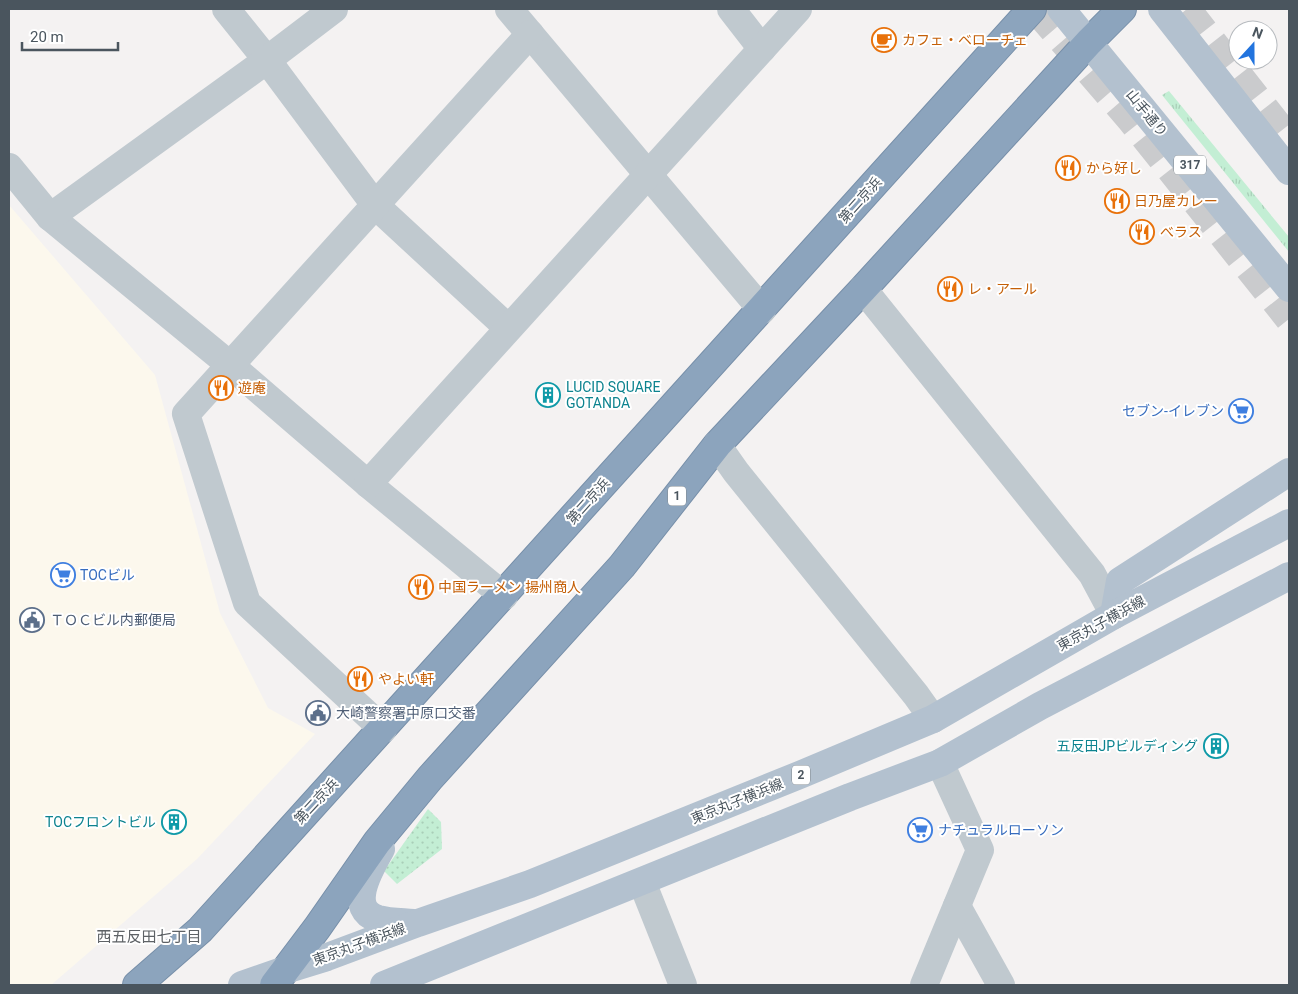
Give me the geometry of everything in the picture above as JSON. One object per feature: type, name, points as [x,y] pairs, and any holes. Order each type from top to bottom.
[{"type":"highway","name":"第二京浜","points":[[137,985],[200,930],[504,596],[679,399],[762,310],[1032,9]]},
{"type":"highway","name":"1","points":[[281,977],[377,842],[430,778],[622,566],[717,444],[863,289],[1089,42],[1122,9]]},
{"type":"main road","name":"山手通り","points":[[1061,9],[1289,288]]},
{"type":"main road","points":[[1162,9],[1289,171]]},
{"type":"main road","points":[[1114,615],[1120,581],[1289,472]]},
{"type":"main road","name":"東京丸子横浜線","points":[[242,985],[281,977],[418,923],[530,884],[933,719],[1114,615],[1289,523]]},
{"type":"main road","points":[[384,985],[850,797],[940,763],[1040,706],[1289,576]]},
{"type":"main road","points":[[418,923],[380,920],[373,917],[362,903],[362,894],[368,875],[383,846],[430,778]]},
{"type":"street","points":[[226,9],[267,60],[375,205],[508,328]]},
{"type":"street","points":[[50,217],[267,60],[334,9]]},
{"type":"street","points":[[509,9],[762,310]]},
{"type":"street","points":[[731,9],[762,49]]},
{"type":"street","points":[[368,484],[798,9]]},
{"type":"street","points":[[382,729],[247,603],[186,414],[530,34]]},
{"type":"street","points":[[9,167],[50,217],[230,365],[368,484],[504,596]]},
{"type":"street","points":[[863,289],[1092,574],[1114,615]]},
{"type":"street","points":[[717,444],[736,472],[916,695],[933,719]]},
{"type":"street","points":[[924,985],[980,850],[940,763]]},
{"type":"street","points":[[642,882],[683,985]]},
{"type":"street","points":[[957,906],[1001,985]]},
{"type":"shaded area","points":[[9,205],[155,375],[220,613],[268,708],[315,734],[197,859],[51,985],[9,985]]},
{"type":"green space","points":[[1169,91],[1289,237],[1289,252],[1162,95]]},
{"type":"green space","points":[[428,809],[441,822],[442,849],[397,884],[384,871]]},
{"type":"tunnel","points":[[1035,9],[1130,119],[1289,319]]},
{"type":"tunnel","points":[[1187,9],[1289,139]]},
{"type":"place","name":"カフェ・ベローチェ","points":[[884,40]]},
{"type":"place","name":"から好し","points":[[1068,168]]},
{"type":"place","name":"日乃屋カレー","points":[[1117,201]]},
{"type":"place","name":"べラス","points":[[1142,232]]},
{"type":"place","name":"レ・アール","points":[[950,289]]},
{"type":"place","name":"遊庵","points":[[221,388]]},
{"type":"place","name":"LUCID SQUARE GOTANDA","points":[[548,395]]},
{"type":"place","name":"セブン-イレブン","points":[[1241,411]]},
{"type":"place","name":"TOCビル","points":[[63,575]]},
{"type":"place","name":"中国ラーメン 揚州商人","points":[[421,587]]},
{"type":"place","name":"ＴＯＣビル内郵便局","points":[[32,620]]},
{"type":"place","name":"やよい軒","points":[[360,679]]},
{"type":"place","name":"大崎警察署中原口交番","points":[[318,713]]},
{"type":"place","name":"五反田JPビルディング","points":[[1216,746]]},
{"type":"place","name":"TOCフロントビル","points":[[174,822]]},
{"type":"place","name":"ナチュラルローソン","points":[[920,830]]},
{"type":"district","name":"西五反田七丁目","points":[[149,937]]}]
